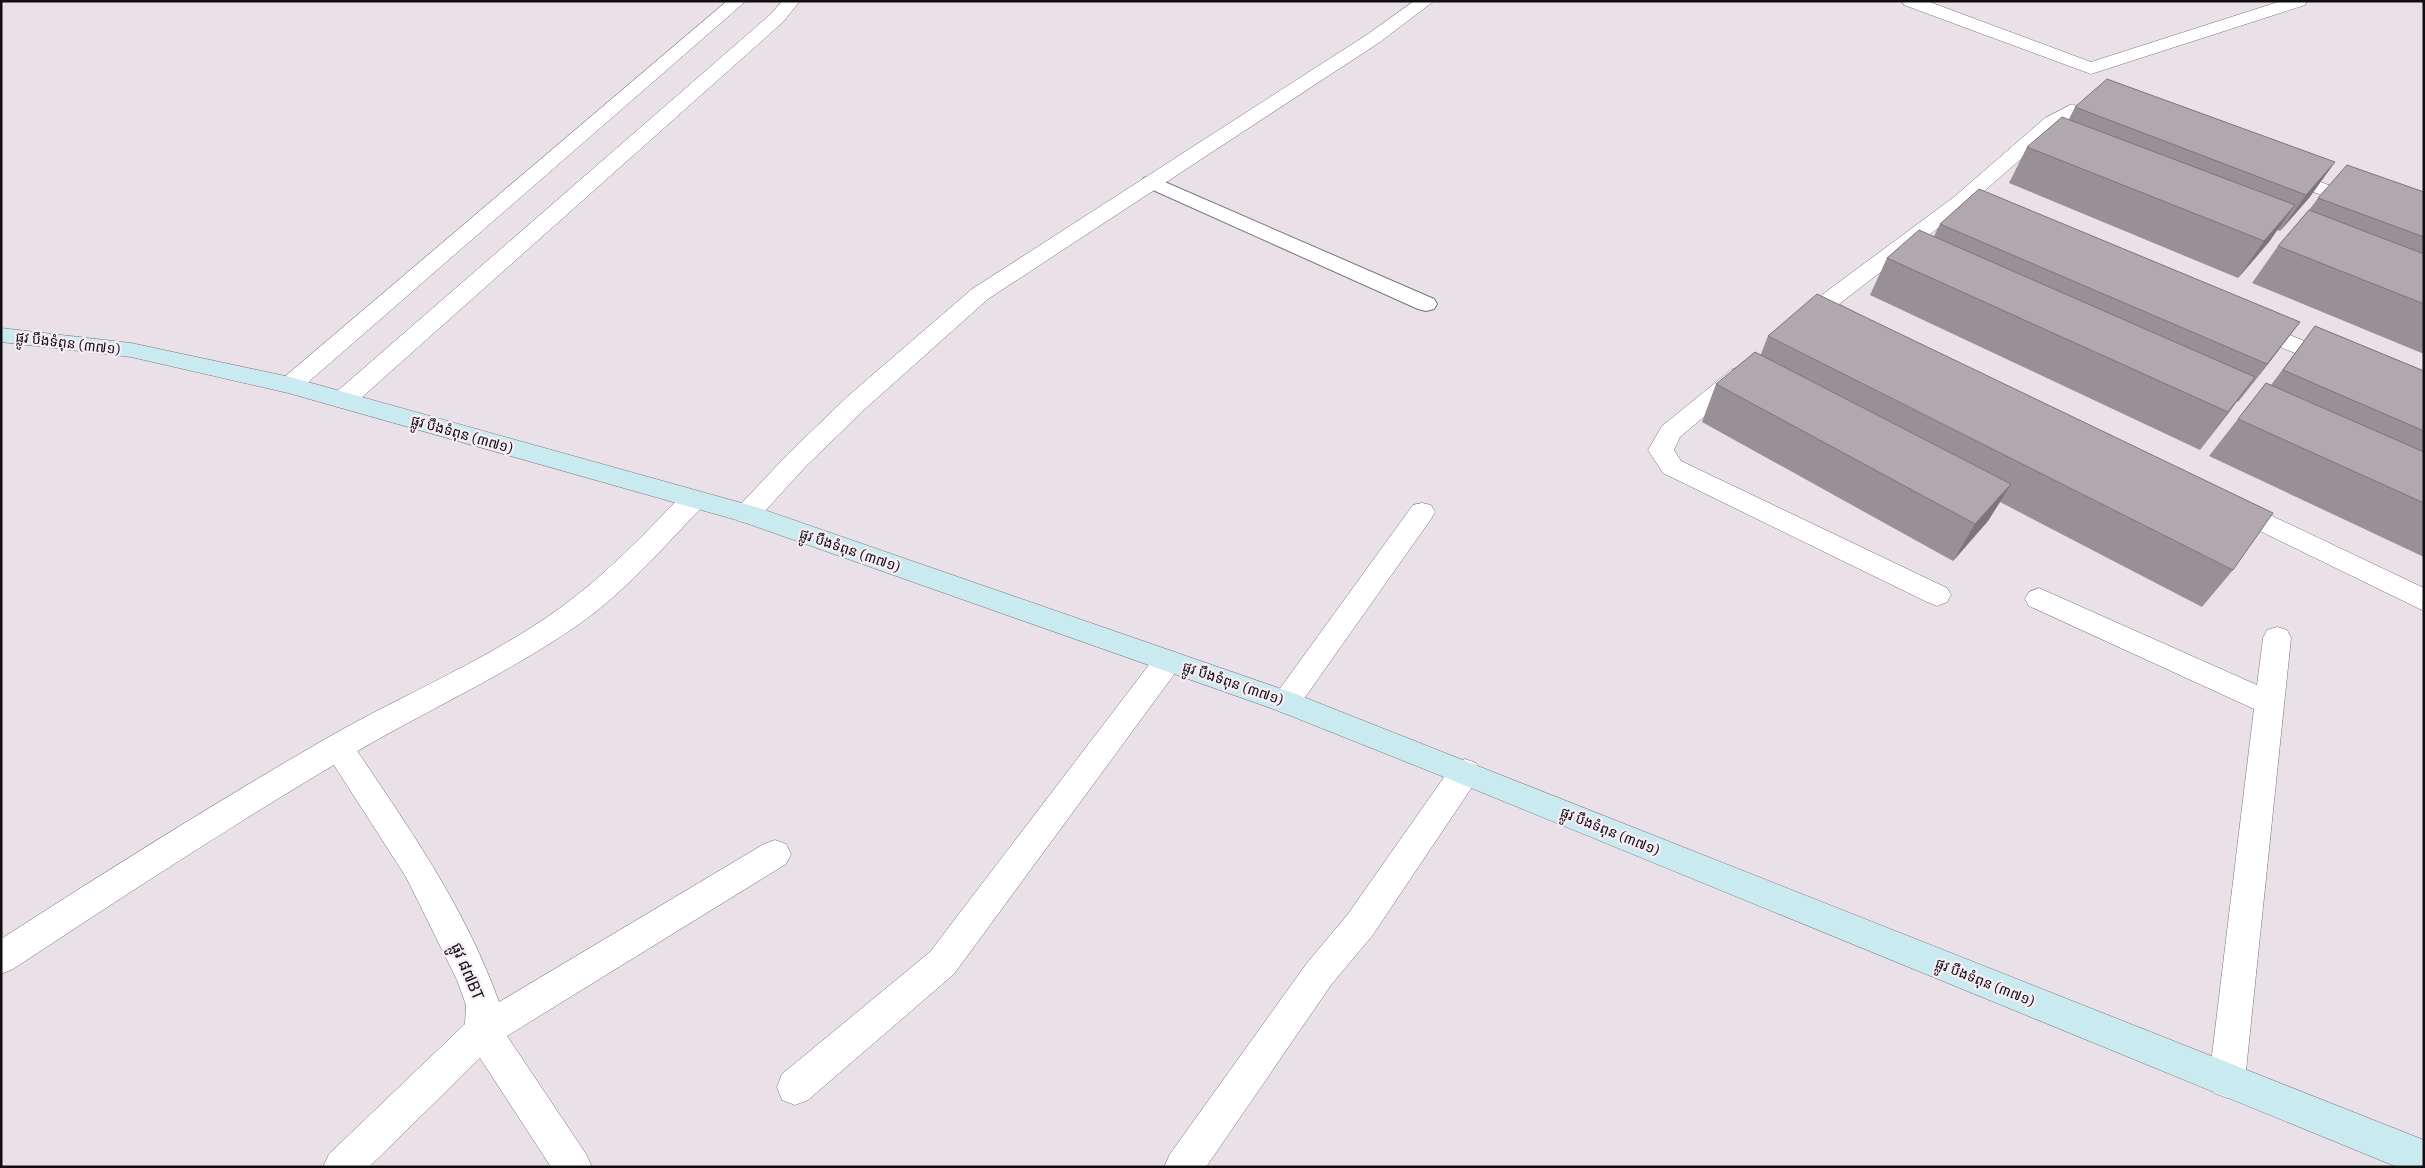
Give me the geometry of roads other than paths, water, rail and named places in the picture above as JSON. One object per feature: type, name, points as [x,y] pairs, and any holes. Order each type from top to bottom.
[{"type":"main road","name":"ផ្លូវ បឹងទំពុន (៣៧១)","points":[[1,335],[131,350],[290,385],[746,514],[1286,702],[1465,772],[2424,1159]]},
{"type":"street","points":[[290,385],[738,1]]},
{"type":"street","points":[[343,400],[777,18],[792,1]]},
{"type":"street","points":[[746,514],[796,460],[857,402],[980,294],[1374,38],[1426,1]]},
{"type":"street","points":[[1910,1],[2091,68],[2299,1]]},
{"type":"street","points":[[1868,327],[1815,312],[1970,205],[2052,122],[2070,111],[2089,110],[2120,113],[2128,116]]},
{"type":"street","points":[[2266,167],[2424,228]]},
{"type":"street","points":[[477,226],[527,239]]},
{"type":"street","points":[[2233,318],[2351,369]]},
{"type":"street","points":[[1754,362],[1671,432],[1661,450],[1672,467],[1937,595]]},
{"type":"street","points":[[2208,494],[2424,600]]},
{"type":"street","points":[[2,958],[138,869],[338,748],[408,707],[502,659],[569,616],[616,579],[693,500]]},
{"type":"street","points":[[1286,702],[1422,512]]},
{"type":"street","points":[[2039,599],[2269,703]]},
{"type":"street","points":[[2227,1080],[2277,638]]},
{"type":"street","points":[[795,1087],[942,963],[1168,661]]},
{"type":"street","name":"ផ្លូវ ៨៧BT","points":[[338,748],[417,867],[474,976],[483,1005],[483,1031]]},
{"type":"street","points":[[1184,1167],[1319,974],[1360,925],[1465,772]]},
{"type":"street","points":[[342,1167],[483,1031],[774,854]]},
{"type":"street","points":[[483,1031],[573,1167]]},
{"type":"lane","points":[[1151,182],[1426,304]]}]
